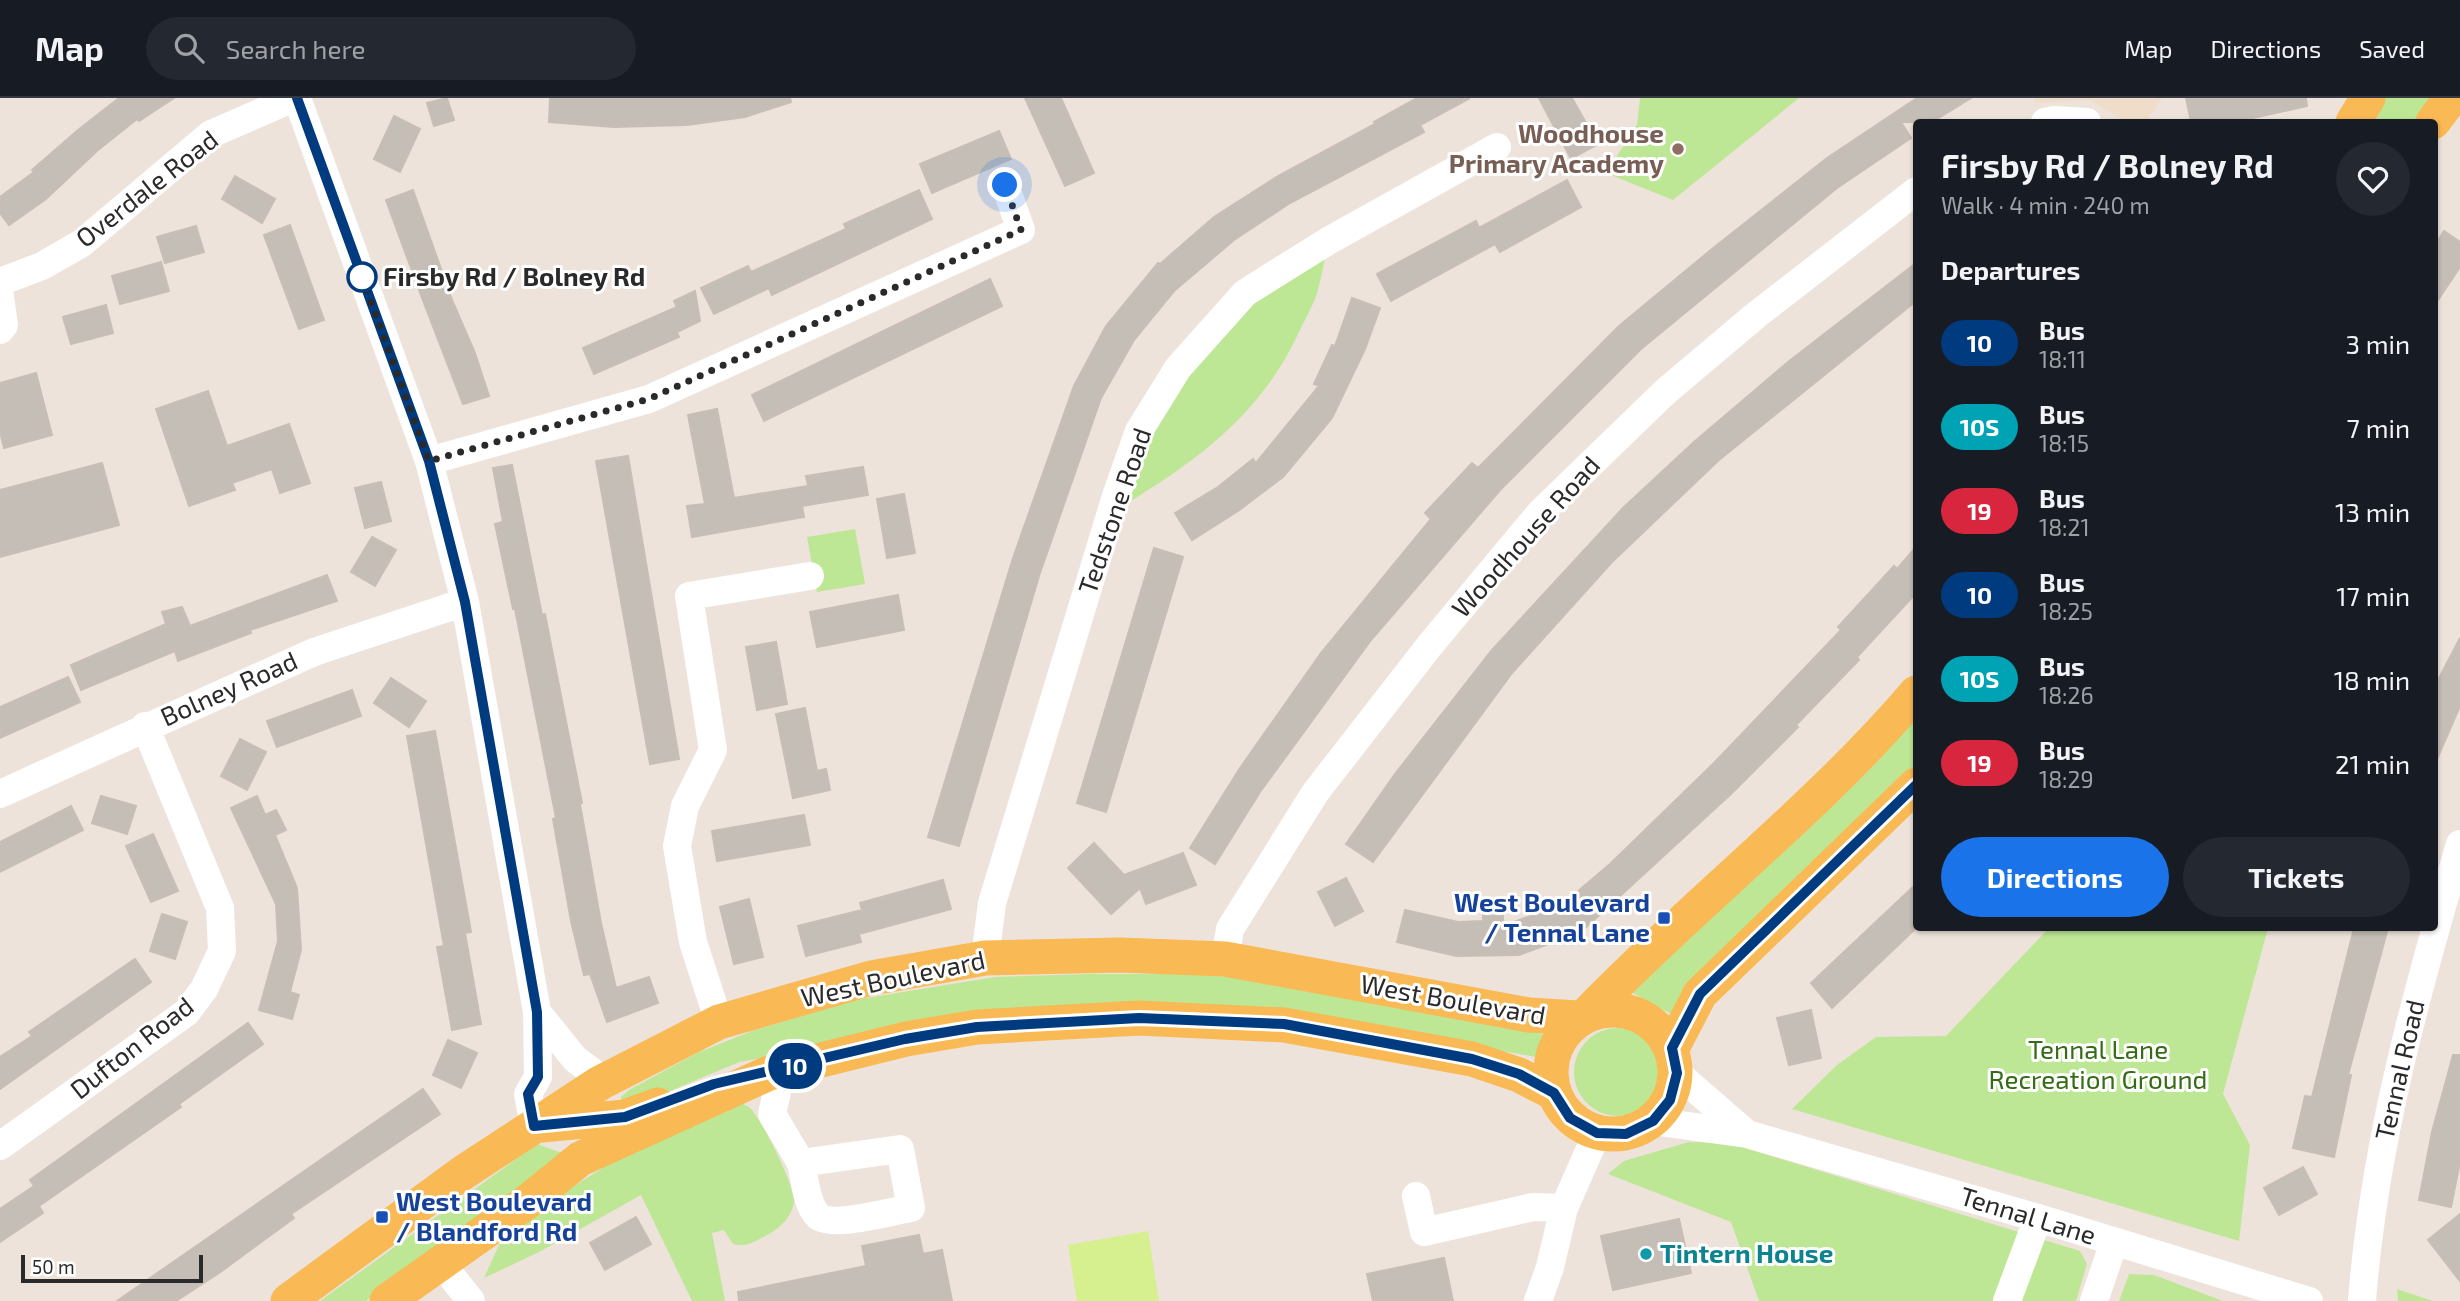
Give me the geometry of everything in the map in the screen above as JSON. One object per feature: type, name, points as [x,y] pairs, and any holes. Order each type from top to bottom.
[{"type":"main road","points":[[2355,119],[2368,98]]},
{"type":"main road","points":[[2435,119],[2451,98]]},
{"type":"main road","points":[[1913,696],[1872,744],[1559,1039],[1550,1065],[1554,1093],[1570,1118],[1597,1133],[1626,1134],[1653,1121],[1670,1100],[1674,1060],[1700,994],[1913,788]]},
{"type":"main road","name":"West Boulevard","points":[[288,1301],[461,1174],[600,1083],[719,1022],[871,978],[985,958],[1120,955],[1225,959],[1529,1016],[1583,1016]]},
{"type":"main road","points":[[1583,1016],[1621,1008],[1652,1021],[1674,1060]]},
{"type":"main road","name":"West Boulevard","points":[[387,1301],[580,1159],[775,1071],[905,1039],[977,1027],[1139,1018],[1284,1024],[1472,1059],[1519,1074],[1554,1093]]},
{"type":"main road","points":[[534,1126],[593,1118],[625,1117],[714,1084],[775,1071]]},
{"type":"main road","points":[[580,1159],[593,1118],[600,1083]]},
{"type":"street","name":"Overdale Road","points":[[0,282],[42,265],[82,243],[211,134],[296,98]]},
{"type":"street","points":[[296,98],[429,461],[465,602],[537,1012],[538,1077],[528,1094],[534,1126]]},
{"type":"street","points":[[2056,119],[2079,113]]},
{"type":"street","name":"Tedstone Road","points":[[985,958],[992,903],[1116,496],[1139,431],[1178,368],[1245,293],[1328,241],[1497,147]]},
{"type":"street","points":[[429,461],[649,399],[1021,230],[1005,185]]},
{"type":"street","name":"Woodhouse Road","points":[[1225,959],[1230,929],[1315,793],[1430,645],[1541,512],[1665,392],[1755,316],[1913,193]]},
{"type":"street","points":[[0,297],[4,325],[0,330]]},
{"type":"street","points":[[719,1022],[693,942],[677,846],[685,806],[713,750],[689,596],[810,576]]},
{"type":"street","name":"Bolney Road","points":[[0,794],[145,726],[314,652],[465,602]]},
{"type":"street","name":"Dufton Road","points":[[0,1146],[187,1012],[204,989],[222,951],[220,908],[145,726]]},
{"type":"street","name":"Tennal Road","points":[[2438,918],[2460,844]]},
{"type":"street","name":"Tennal Road","points":[[2362,1301],[2368,1228],[2383,1136],[2434,931]]},
{"type":"street","points":[[537,1012],[575,1059],[595,1074],[600,1083]]},
{"type":"street","points":[[538,1077],[575,1059]]},
{"type":"street","name":"Tennal Lane","points":[[1674,1060],[1747,1134]]},
{"type":"street","points":[[775,1071],[772,1114],[801,1163]]},
{"type":"street","name":"Tennal Lane","points":[[1653,1121],[1747,1134],[2038,1218],[2309,1301]]},
{"type":"street","points":[[1540,1300],[1563,1208],[1597,1133]]},
{"type":"street","points":[[1416,1196],[1424,1232],[1533,1207],[1563,1208]]},
{"type":"street","points":[[2007,1301],[2038,1218]]},
{"type":"street","points":[[2094,1301],[2113,1242]]},
{"type":"street","points":[[441,1263],[471,1301]]},
{"type":"shaded area","points":[[2034,98],[2162,98],[2148,119],[2122,119],[2090,100],[2035,103]]},
{"type":"green space","name":"Woodhouse Primary Academy","points":[[1640,98],[1799,98],[1673,200],[1606,173],[1637,125]]},
{"type":"green space","points":[[2381,98],[2435,98],[2420,119],[2366,119]]},
{"type":"green space","points":[[1328,241],[1313,303],[1283,363],[1264,390],[1243,415],[1195,458],[1111,513],[1178,368]]},
{"type":"green space","points":[[855,529],[865,584],[817,592],[807,537]]},
{"type":"green space","points":[[1913,711],[1913,774],[1673,1015],[1631,992]]},
{"type":"green space","name":"Tennal Lane Recreation Ground","points":[[2046,931],[2267,931],[2223,1094],[2250,1145],[2239,1241],[1792,1109],[1837,1065],[1876,1037],[1946,1036]]},
{"type":"green space","points":[[1216,974],[1375,1000],[1543,1034],[1536,1057],[1331,1020],[845,1044],[739,1062],[630,1108],[622,1107],[621,1097],[629,1090],[697,1053],[752,1031],[854,1000],[995,977]]},
{"type":"green space","points":[[1618,1028],[1635,1032],[1649,1041],[1658,1055],[1662,1072],[1658,1089],[1649,1103],[1635,1112],[1618,1116],[1601,1112],[1587,1103],[1578,1089],[1574,1072],[1578,1055],[1587,1041],[1601,1032]]},
{"type":"green space","points":[[741,1103],[755,1114],[769,1138],[790,1183],[794,1202],[783,1223],[752,1243],[733,1244],[724,1230],[712,1233],[725,1301],[692,1301],[641,1195],[541,1251],[484,1278],[499,1245],[566,1191],[636,1147]]},
{"type":"green space","points":[[1689,1142],[1729,1143],[2080,1251],[2087,1264],[2076,1301],[1759,1301],[1731,1222],[1608,1174],[1624,1161]]},
{"type":"green space","points":[[537,1144],[565,1154],[366,1301],[320,1301]]},
{"type":"green space","points":[[1148,1231],[1159,1301],[1077,1301],[1068,1245]]},
{"type":"green space","points":[[2129,1274],[2154,1275],[2223,1301],[2119,1301]]},
{"type":"green space","points":[[2397,1289],[2433,1301],[2398,1301]]},
{"type":"building","points":[[119,98],[174,98],[139,121],[137,119],[98,150],[46,199],[9,225],[0,213],[0,197],[34,172],[32,170]]},
{"type":"building","points":[[447,98],[454,120],[434,126],[427,103]]},
{"type":"building","points":[[550,98],[790,98],[791,102],[745,117],[687,125],[614,127],[549,122]]},
{"type":"building","points":[[1025,98],[1061,98],[1094,173],[1065,186]]},
{"type":"building","points":[[1417,98],[1470,98],[1420,125],[1424,132],[1290,203],[1234,240],[1174,291],[1134,340],[1101,398],[1039,576],[959,846],[928,837],[1013,558],[1074,386],[1106,326],[1158,263],[1214,217],[1278,176],[1375,124],[1374,122]]},
{"type":"building","points":[[1539,98],[1572,98],[1598,144],[1571,159]]},
{"type":"building","points":[[1917,98],[1971,98],[1937,119],[1901,122],[1911,138],[1837,188],[1641,349],[1501,489],[1371,640],[1260,792],[1215,864],[1190,848],[1240,768],[1321,653],[1431,519],[1425,513],[1472,463],[1478,468],[1619,326],[1827,158]]},
{"type":"building","points":[[2186,98],[2306,98],[2307,106],[2248,119],[2190,119]]},
{"type":"building","points":[[394,116],[420,129],[400,172],[374,159]]},
{"type":"building","points":[[999,131],[1011,159],[932,193],[920,164]]},
{"type":"building","points":[[235,176],[275,199],[262,223],[222,199]]},
{"type":"building","points":[[1567,180],[1581,207],[1500,252],[1495,244],[1391,301],[1377,274],[1476,221],[1479,228]]},
{"type":"building","points":[[413,190],[489,396],[463,404],[386,200]]},
{"type":"building","points":[[919,190],[932,219],[772,295],[769,288],[714,314],[701,288],[748,266],[751,272],[846,229],[844,224]]},
{"type":"building","points":[[290,225],[324,320],[299,329],[264,235]]},
{"type":"building","points":[[196,226],[204,252],[165,263],[157,237]]},
{"type":"building","points":[[2444,231],[2460,242],[2460,267],[2438,300],[2438,241]]},
{"type":"building","points":[[161,262],[169,291],[120,304],[112,276]]},
{"type":"building","points":[[1913,265],[1913,303],[1719,460],[1612,562],[1512,673],[1373,862],[1346,844],[1395,774],[1492,650],[1623,508],[1694,442],[1788,362]]},
{"type":"building","points":[[990,279],[1002,306],[764,421],[752,395]]},
{"type":"building","points":[[695,291],[700,321],[677,332],[679,337],[594,374],[583,348],[677,307],[674,301]]},
{"type":"building","points":[[1352,298],[1380,308],[1365,349],[1332,418],[1283,477],[1238,511],[1192,540],[1175,513],[1218,487],[1253,459],[1256,463],[1319,386],[1314,384],[1332,345],[1335,346]]},
{"type":"building","points":[[106,305],[113,333],[71,344],[63,317]]},
{"type":"building","points":[[36,373],[52,435],[4,448],[0,432],[0,383]]},
{"type":"building","points":[[208,391],[227,446],[289,424],[310,483],[280,493],[272,469],[232,483],[235,490],[189,506],[156,409]]},
{"type":"building","points":[[717,409],[734,498],[808,486],[806,476],[863,467],[868,495],[802,506],[804,517],[692,537],[687,506],[705,504],[688,415]]},
{"type":"building","points":[[628,456],[679,759],[650,764],[596,461]]},
{"type":"building","points":[[102,463],[119,525],[0,557],[0,490]]},
{"type":"building","points":[[512,465],[542,615],[545,614],[582,803],[580,804],[601,923],[616,988],[649,977],[658,1003],[607,1022],[590,974],[584,975],[571,921],[553,819],[556,818],[515,609],[495,524],[503,522],[493,468]]},
{"type":"building","points":[[381,482],[391,521],[365,528],[355,488]]},
{"type":"building","points":[[904,494],[915,553],[887,558],[877,499]]},
{"type":"building","points":[[372,537],[396,550],[375,586],[351,572]]},
{"type":"building","points":[[1154,548],[1183,557],[1106,812],[1077,803]]},
{"type":"building","points":[[1913,550],[1913,596],[1857,657],[1859,660],[1796,725],[1798,727],[1732,793],[1581,932],[1519,955],[1456,956],[1397,942],[1405,910],[1458,922],[1483,921],[1483,904],[1503,904],[1503,926],[1563,904],[1610,864],[1715,762],[1841,630],[1838,627],[1894,566],[1897,569]]},
{"type":"building","points":[[327,575],[337,601],[250,630],[251,633],[178,661],[175,651],[81,690],[71,665],[166,624],[162,612],[182,607],[190,626]]},
{"type":"building","points":[[898,595],[904,630],[817,647],[810,612]]},
{"type":"building","points":[[2460,638],[2460,706],[2438,757],[2438,680]]},
{"type":"building","points":[[776,642],[787,704],[757,710],[746,647]]},
{"type":"building","points":[[68,677],[80,702],[0,738],[0,707]]},
{"type":"building","points":[[391,678],[426,701],[409,727],[374,703]]},
{"type":"building","points":[[352,690],[361,716],[277,747],[267,721]]},
{"type":"building","points":[[805,708],[817,771],[826,769],[830,790],[793,798],[776,714]]},
{"type":"building","points":[[435,731],[471,932],[465,933],[481,1024],[452,1030],[437,947],[444,946],[407,736]]},
{"type":"building","points":[[240,739],[266,752],[247,790],[221,776]]},
{"type":"building","points":[[101,796],[136,806],[127,834],[92,823]]},
{"type":"building","points":[[257,796],[265,815],[276,810],[286,830],[275,835],[297,888],[301,950],[290,992],[299,995],[292,1019],[259,1010],[278,941],[276,904],[231,808]]},
{"type":"building","points":[[71,806],[83,830],[0,872],[0,842]]},
{"type":"building","points":[[804,815],[810,845],[717,861],[712,831]]},
{"type":"building","points":[[153,834],[178,891],[151,902],[126,846]]},
{"type":"building","points":[[1094,843],[1124,875],[1183,853],[1196,885],[1146,904],[1140,888],[1111,914],[1068,868]]},
{"type":"building","points":[[1346,878],[1363,911],[1335,926],[1318,892]]},
{"type":"building","points":[[943,880],[951,909],[859,934],[861,942],[806,956],[798,926],[862,910],[860,903]]},
{"type":"building","points":[[1913,887],[1913,931],[1832,1008],[1811,983]]},
{"type":"building","points":[[749,899],[763,957],[734,964],[720,907]]},
{"type":"building","points":[[162,914],[187,922],[175,959],[150,951]]},
{"type":"building","points":[[2353,931],[2387,931],[2348,1075],[2351,1075],[2334,1157],[2293,1148],[2305,1096],[2312,1097]]},
{"type":"building","points":[[135,959],[151,982],[0,1089],[0,1057],[32,1036],[29,1032]]},
{"type":"building","points":[[1811,1010],[1821,1058],[1789,1065],[1777,1018]]},
{"type":"building","points":[[248,1023],[263,1044],[179,1104],[181,1107],[39,1206],[43,1213],[0,1242],[0,1209],[34,1186],[30,1180]]},
{"type":"building","points":[[448,1040],[477,1053],[461,1088],[433,1075]]},
{"type":"building","points":[[2453,1055],[2460,1055],[2460,1162],[2451,1207],[2419,1200],[2432,1132]]},
{"type":"building","points":[[423,1089],[440,1114],[291,1214],[294,1218],[219,1273],[176,1301],[117,1301]]},
{"type":"building","points":[[2303,1167],[2317,1194],[2279,1215],[2264,1188]]},
{"type":"building","points":[[2460,1214],[2460,1281],[2428,1240]]},
{"type":"building","points":[[636,1217],[651,1244],[605,1270],[590,1243]]},
{"type":"building","name":"Tintern House","points":[[1679,1219],[1691,1273],[1613,1290],[1601,1236]]},
{"type":"building","points":[[919,1235],[923,1254],[942,1250],[952,1301],[739,1301],[738,1292],[866,1266],[862,1246]]},
{"type":"building","points":[[1444,1258],[1453,1301],[1373,1301],[1367,1274]]},
{"type":"bus line","name":"10","points":[[297,98],[429,461],[465,602],[537,1012],[538,1077],[528,1094],[534,1126],[593,1118],[625,1117],[714,1084],[905,1039],[977,1027],[1139,1018],[1284,1024],[1472,1059],[1519,1074],[1554,1093],[1570,1118],[1597,1133],[1626,1134],[1653,1121],[1670,1100],[1677,1073],[1672,1048],[1700,994],[1913,788]]},
{"type":"place","name":"Woodhouse Primary Academy","points":[[1678,149]]},
{"type":"place","name":"Firsby Rd / Bolney Rd","points":[[362,277]]},
{"type":"place","name":"West Boulevard / Tennal Lane","points":[[1664,918]]},
{"type":"place","name":"West Boulevard / Blandford Rd","points":[[382,1217]]},
{"type":"place","name":"Tintern House","points":[[1646,1254]]},
{"type":"route","points":[[362,277],[360,272],[429,461],[649,399],[1021,230],[1005,185]]}]
